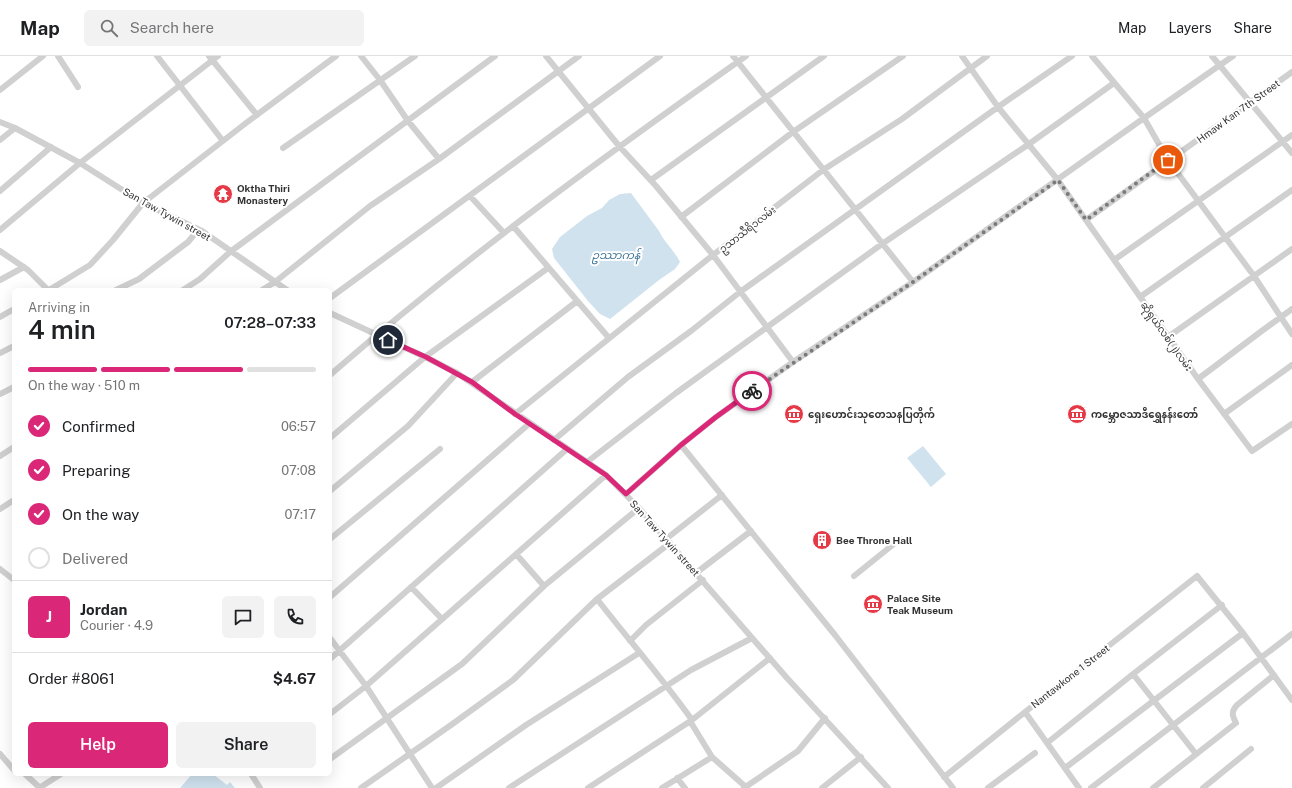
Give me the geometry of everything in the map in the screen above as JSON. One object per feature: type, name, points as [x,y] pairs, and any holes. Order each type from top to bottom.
[{"type":"street","points":[[0,90],[43,56]]},
{"type":"street","points":[[58,56],[78,86]]},
{"type":"street","points":[[157,56],[224,141]]},
{"type":"street","points":[[0,230],[80,163],[180,86],[211,58],[218,56]]},
{"type":"street","points":[[52,288],[90,265],[113,240],[143,203],[336,56]]},
{"type":"street","points":[[361,56],[380,80],[408,121],[439,159]]},
{"type":"street","points":[[283,148],[415,56]]},
{"type":"street","points":[[186,288],[200,280],[230,252],[495,56]]},
{"type":"street","points":[[546,56],[619,146],[651,180],[713,255],[793,362]]},
{"type":"street","points":[[265,288],[275,282],[370,206],[439,159],[579,56]]},
{"type":"street","points":[[332,297],[660,56]]},
{"type":"street","points":[[733,56],[913,282]]},
{"type":"street","points":[[332,373],[375,335],[513,226],[619,146],[746,56]]},
{"type":"street","points":[[651,180],[824,56]]},
{"type":"street","points":[[681,217],[793,132],[903,56]]},
{"type":"street","name":"ဆိုရှယ်လစ်(၂)လမ်း","points":[[962,56],[998,106],[1058,180],[1198,380],[1252,452],[1292,424]]},
{"type":"street","name":"ဥသာသီရိ၁လမ်း","points":[[515,414],[713,255],[823,170],[902,119],[987,56]]},
{"type":"street","points":[[554,440],[628,377],[691,331],[740,292],[998,106],[1072,56]]},
{"type":"street","points":[[1092,56],[1144,118],[1168,160],[1254,276],[1280,318],[1292,334]]},
{"type":"street","points":[[1212,56],[1292,153]]},
{"type":"street","points":[[626,494],[681,445],[716,417],[793,362],[913,282],[1234,56]]},
{"type":"street","points":[[211,58],[257,115]]},
{"type":"street","name":"Hmaw Kan 7th Street","points":[[1086,220],[1292,72]]},
{"type":"street","points":[[587,462],[676,393],[882,244],[1029,144],[1114,83]]},
{"type":"street","name":"San Taw Tywin street","points":[[0,122],[15,128],[80,163],[143,203],[198,230],[284,288]]},
{"type":"street","points":[[0,140],[15,128]]},
{"type":"street","points":[[1114,260],[1292,135]]},
{"type":"street","points":[[0,191],[51,147]]},
{"type":"street","points":[[1140,298],[1292,190]]},
{"type":"street","points":[[470,196],[504,233]]},
{"type":"street","points":[[513,226],[576,302],[609,338]]},
{"type":"street","points":[[120,288],[139,279],[188,242],[198,230]]},
{"type":"street","points":[[1168,337],[1292,249]]},
{"type":"street","points":[[0,250],[24,267],[47,288]]},
{"type":"street","points":[[0,280],[24,267]]},
{"type":"street","points":[[332,436],[426,357],[548,268]]},
{"type":"street","points":[[472,382],[576,302]]},
{"type":"street","points":[[1198,380],[1292,309]]},
{"type":"street","points":[[0,317],[12,310]]},
{"type":"street","name":"San Taw Tywin street","points":[[332,315],[426,357],[457,373],[606,475],[639,508],[752,638],[888,788]]},
{"type":"street","points":[[0,353],[12,347]]},
{"type":"street","points":[[1224,414],[1292,365]]},
{"type":"street","points":[[332,488],[408,426],[457,373]]},
{"type":"street","points":[[0,394],[12,387]]},
{"type":"street","points":[[332,595],[530,423]]},
{"type":"street","points":[[681,445],[835,635],[953,788]]},
{"type":"street","points":[[0,456],[12,448]]},
{"type":"street","points":[[332,537],[440,449]]},
{"type":"street","points":[[332,657],[567,449]]},
{"type":"street","points":[[332,712],[366,686],[606,475]]},
{"type":"street","points":[[361,788],[513,680],[597,599],[722,495]]},
{"type":"street","points":[[0,509],[12,501]]},
{"type":"street","points":[[332,758],[462,664],[544,586],[639,508]]},
{"type":"street","points":[[696,573],[751,531]]},
{"type":"street","points":[[854,576],[900,539]]},
{"type":"street","points":[[516,554],[544,586]]},
{"type":"street","points":[[0,569],[12,578]]},
{"type":"street","name":"Nantawkone 1 Street","points":[[944,777],[1197,576],[1222,605]]},
{"type":"street","points":[[630,641],[646,625],[703,580]]},
{"type":"street","points":[[411,587],[442,619]]},
{"type":"street","points":[[597,599],[639,653],[668,686],[691,720],[712,757],[746,787],[798,751],[825,718]]},
{"type":"street","points":[[1047,743],[1222,605],[1292,700]]},
{"type":"street","points":[[1065,768],[1243,633]]},
{"type":"street","points":[[1091,788],[1292,634]]},
{"type":"street","points":[[508,788],[691,670],[752,638]]},
{"type":"street","points":[[332,641],[366,686],[432,788]]},
{"type":"street","points":[[436,788],[526,725],[639,653]]},
{"type":"street","points":[[588,788],[691,720],[770,658]]},
{"type":"street","points":[[1133,674],[1196,754]]},
{"type":"street","points":[[1153,788],[1236,724],[1232,715],[1233,710],[1237,705],[1274,675]]},
{"type":"street","points":[[1025,712],[1079,788]]},
{"type":"street","points":[[1203,788],[1251,749]]},
{"type":"street","points":[[988,788],[1035,753]]},
{"type":"street","points":[[0,754],[12,768]]},
{"type":"street","points":[[662,788],[712,757]]},
{"type":"street","points":[[822,788],[861,757]]},
{"type":"street","points":[[27,776],[39,788],[58,776]]},
{"type":"street","points":[[253,776],[260,788]]},
{"type":"street","points":[[677,778],[684,788]]},
{"type":"water","name":"ဥဿာကန်","points":[[631,193],[680,262],[675,269],[610,319],[600,314],[588,301],[554,258],[552,249],[560,237],[587,216],[602,208],[609,200],[620,194]]},
{"type":"water","points":[[923,446],[946,474],[931,487],[907,458]]},
{"type":"water","points":[[190,776],[216,776],[227,785],[230,782],[235,788],[180,788]]},
{"type":"way so far","points":[[752,391],[913,282],[1058,180],[1086,220],[1168,160]]},
{"type":"place","name":"Oktha Thiri Monastery","points":[[223,194]]},
{"type":"place","name":"ရှေးဟောင်းသုတေသနပြတိုက်","points":[[794,414]]},
{"type":"place","name":"ကမ္ဘောဇသာဒီရွှေနန်းတော်","points":[[1077,414]]},
{"type":"place","name":"Bee Throne Hall","points":[[822,540]]},
{"type":"place","name":"Palace Site Teak Museum","points":[[873,604]]},
{"type":"route","points":[[388,340],[426,357],[472,382],[515,414],[606,475],[626,494],[681,445],[752,391]]}]
